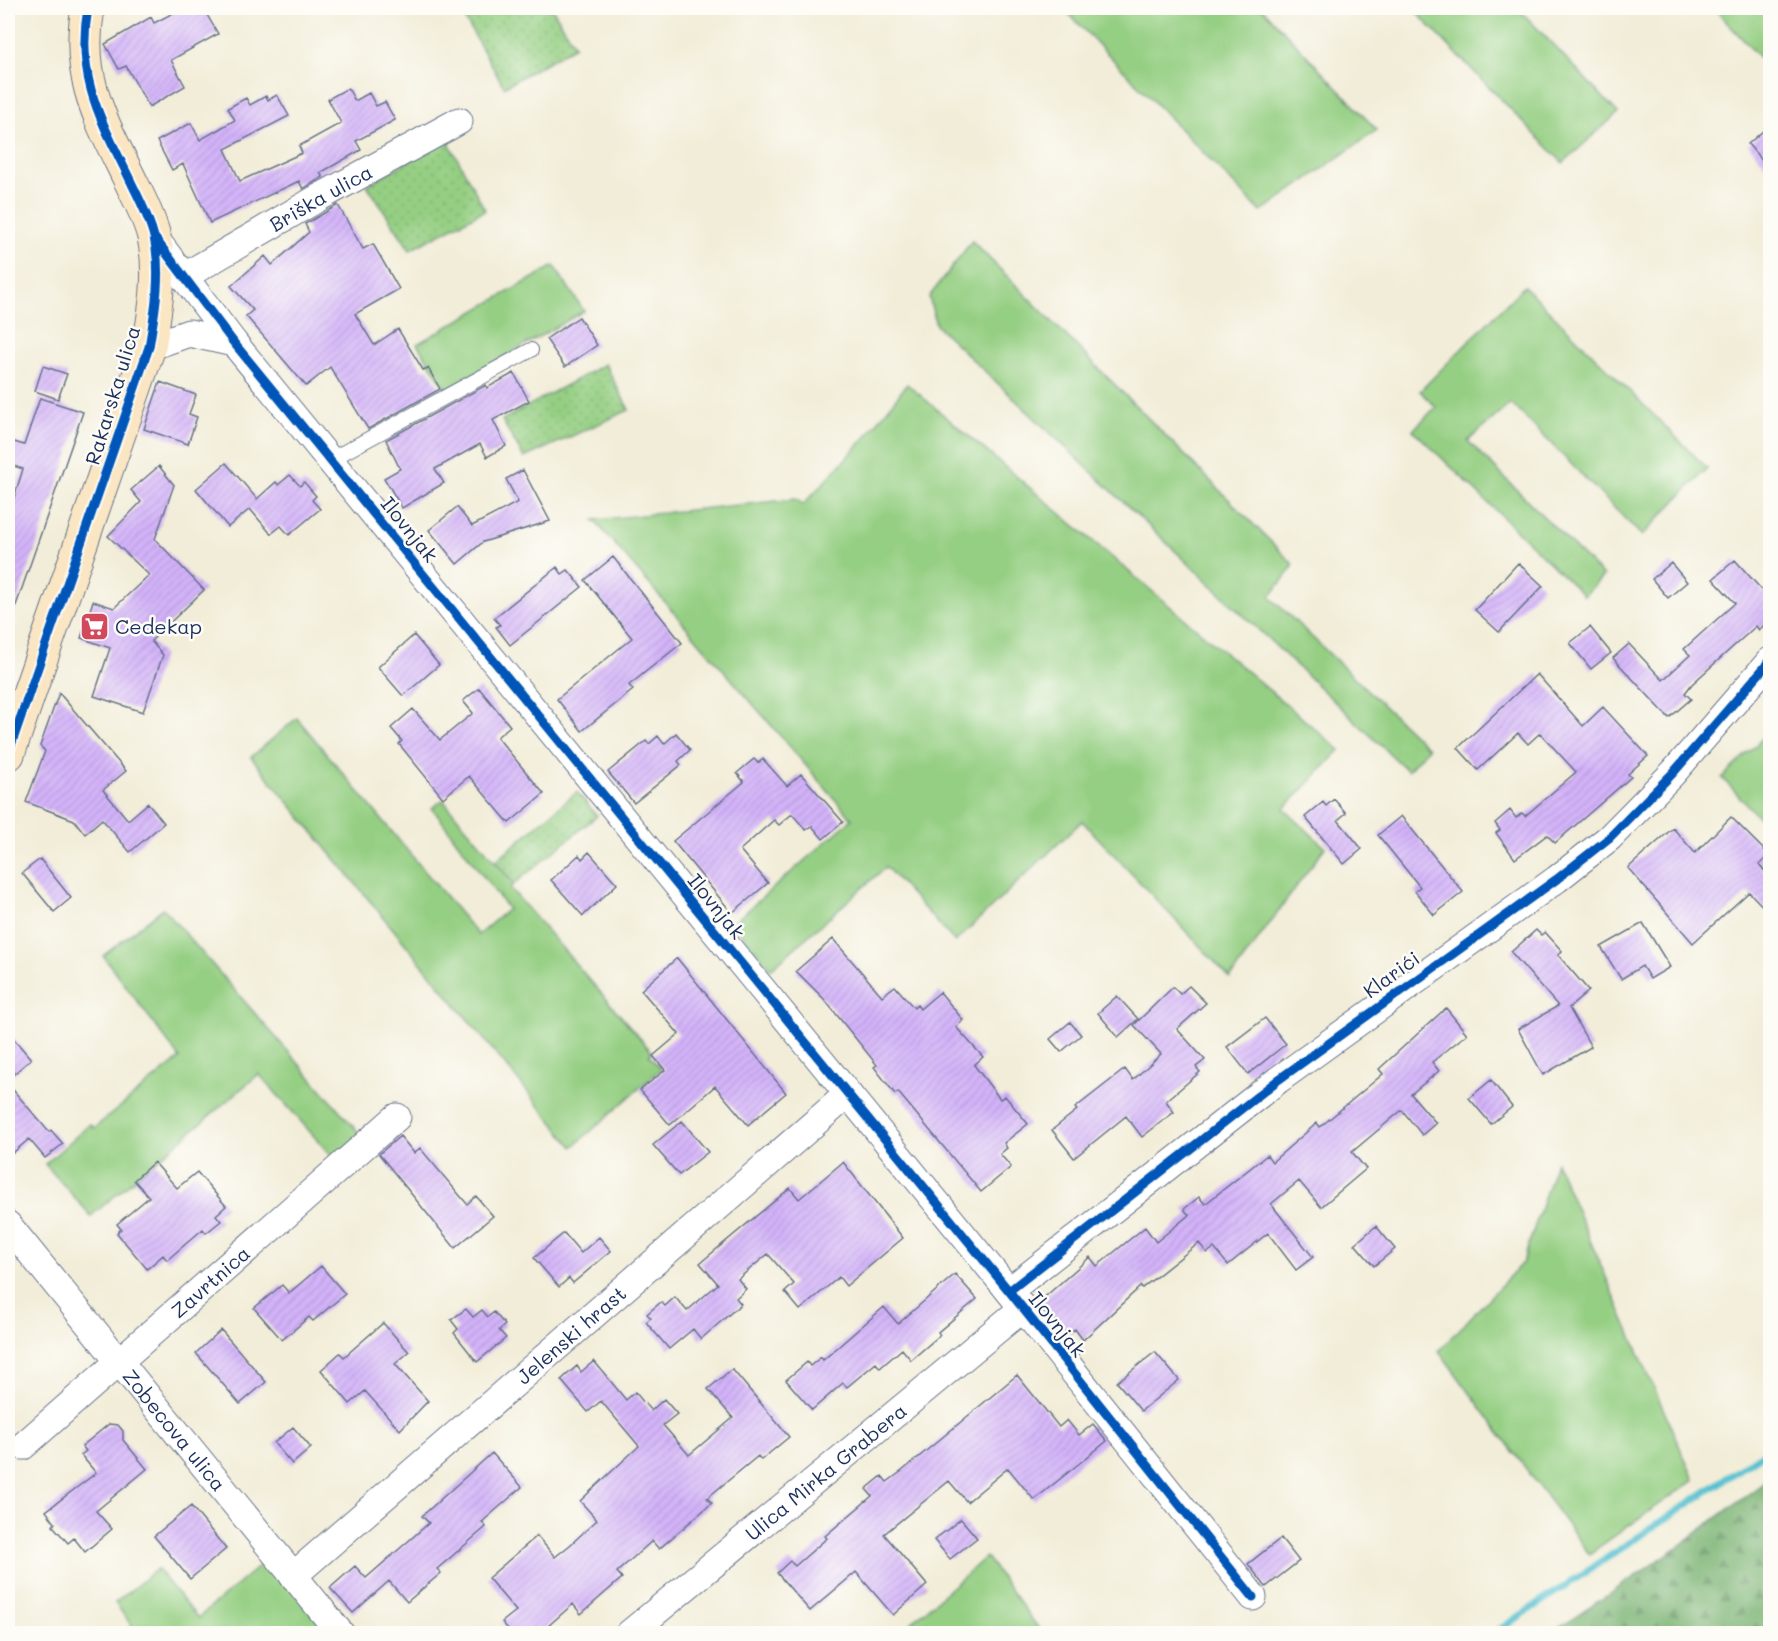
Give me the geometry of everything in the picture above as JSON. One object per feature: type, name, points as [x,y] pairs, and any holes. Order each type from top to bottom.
[{"type":"main road","name":"Rakarska ulica","points":[[8,754],[149,347],[158,286],[154,237],[93,101],[88,83],[84,57],[88,8]]},
{"type":"street","name":"Briška ulica","points":[[183,276],[459,121]]},
{"type":"street","name":"Ilovnjak","points":[[154,237],[234,343],[1016,1300],[1253,1597]]},
{"type":"street","points":[[149,347],[189,333],[234,343]]},
{"type":"street","name":"Klarići","points":[[1016,1300],[1278,1080],[1557,879],[1609,838],[1673,773],[1770,661]]},
{"type":"street","name":"Jelenski hrast","points":[[293,1576],[848,1094]]},
{"type":"street","name":"Zavrtnica","points":[[23,1446],[397,1117]]},
{"type":"street","name":"Zobecova ulica","points":[[8,1225],[341,1634]]},
{"type":"street","name":"Ulica Mirka Grabera","points":[[629,1634],[1016,1300]]},
{"type":"lane","points":[[330,460],[531,350]]},
{"type":"green space","points":[[472,8],[552,8],[575,46],[504,87],[461,12]]},
{"type":"green space","points":[[1063,8],[1262,8],[1377,130],[1261,212]]},
{"type":"green space","points":[[1412,8],[1518,8],[1618,113],[1563,163]]},
{"type":"green space","points":[[1714,8],[1770,8],[1770,69]]},
{"type":"green space","points":[[447,139],[485,210],[410,250],[367,185]]},
{"type":"green space","points":[[972,241],[1294,565],[1270,597],[1428,748],[1408,771],[936,325],[929,297]]},
{"type":"green space","points":[[554,266],[584,311],[447,390],[417,344]]},
{"type":"green space","points":[[1524,286],[1707,468],[1642,536],[1511,403],[1468,441],[1603,576],[1584,596],[1413,430],[1436,407],[1420,391]]},
{"type":"green space","points":[[605,364],[629,410],[524,458],[502,420]]},
{"type":"green space","points":[[907,384],[1340,750],[1284,809],[1325,847],[1230,978],[1082,821],[955,942],[886,867],[771,969],[733,923],[852,819],[594,520],[796,499],[803,505],[866,437]]},
{"type":"green space","points":[[297,718],[478,935],[508,909],[432,808],[443,800],[514,884],[510,888],[652,1052],[649,1055],[661,1069],[573,1147],[251,757]]},
{"type":"green space","points":[[1770,731],[1770,829],[1722,778]]},
{"type":"green space","points":[[577,792],[597,816],[514,884],[495,861]]},
{"type":"green space","points":[[163,908],[361,1135],[334,1159],[259,1074],[91,1216],[45,1164],[90,1124],[94,1128],[180,1058],[103,956]]},
{"type":"green space","points":[[1556,1162],[1694,1480],[1589,1554],[1439,1351],[1523,1262]]},
{"type":"green space","points":[[1770,1478],[1770,1633],[1552,1633],[1679,1546]]},
{"type":"green space","points":[[986,1557],[1042,1633],[899,1633]]},
{"type":"green space","points":[[267,1559],[330,1633],[270,1634],[267,1631],[264,1634],[137,1633],[115,1603],[157,1569],[198,1618]]},
{"type":"building","points":[[183,8],[203,8],[218,34],[171,60],[185,86],[149,107],[126,66],[119,69],[105,44],[151,17],[154,23]]},
{"type":"building","points":[[348,88],[355,101],[369,93],[376,106],[385,102],[395,120],[356,141],[361,150],[320,173],[323,177],[303,189],[299,181],[210,223],[183,164],[172,170],[157,141],[191,123],[200,140],[235,120],[228,108],[246,98],[250,105],[266,96],[268,100],[277,95],[289,116],[225,149],[240,181],[302,153],[299,146],[341,123],[328,99]]},
{"type":"building","points":[[1770,125],[1770,170],[1748,144]]},
{"type":"building","points":[[338,205],[363,249],[373,244],[399,289],[355,314],[374,345],[398,329],[423,370],[428,368],[440,389],[368,429],[330,367],[306,386],[246,316],[253,310],[231,286],[265,256],[272,265],[309,232],[305,224]]},
{"type":"building","points":[[579,317],[597,345],[565,367],[546,339]]},
{"type":"building","points":[[43,366],[67,374],[58,399],[35,391]]},
{"type":"building","points":[[514,373],[529,401],[493,420],[506,446],[487,457],[480,444],[435,469],[444,483],[402,508],[384,478],[400,469],[386,440],[486,385],[487,388]]},
{"type":"building","points":[[160,382],[196,395],[189,414],[197,417],[188,444],[144,429]]},
{"type":"building","points":[[40,398],[83,412],[11,620],[8,620],[8,517],[23,469],[8,464],[8,440],[24,445]]},
{"type":"building","points":[[226,463],[257,499],[276,482],[278,485],[290,475],[300,486],[304,482],[316,496],[312,500],[320,509],[289,535],[281,526],[271,534],[250,509],[228,527],[196,489]]},
{"type":"building","points":[[159,466],[174,485],[155,539],[204,590],[151,641],[163,655],[143,712],[94,696],[110,648],[81,638],[93,601],[114,608],[149,575],[108,536],[141,502],[131,490]]},
{"type":"building","points":[[523,470],[550,521],[483,542],[457,564],[429,530],[457,507],[472,526],[518,502],[506,479]]},
{"type":"building","points":[[613,557],[682,643],[629,685],[633,690],[582,731],[557,699],[632,638],[585,580]]},
{"type":"building","points":[[1735,560],[1770,599],[1770,619],[1759,630],[1756,626],[1692,684],[1685,693],[1691,699],[1669,718],[1613,658],[1629,644],[1663,680],[1690,655],[1684,649],[1735,603],[1713,579]]},
{"type":"building","points":[[1518,563],[1543,586],[1499,632],[1475,610]]},
{"type":"building","points":[[1671,563],[1687,582],[1668,598],[1652,579]]},
{"type":"building","points":[[557,567],[562,574],[568,570],[582,587],[510,645],[496,627],[500,625],[494,618]]},
{"type":"building","points":[[1590,627],[1611,653],[1591,669],[1570,643]]},
{"type":"building","points":[[414,635],[439,665],[403,696],[378,667]]},
{"type":"building","points":[[1537,674],[1583,726],[1603,707],[1648,756],[1628,774],[1631,777],[1555,843],[1547,835],[1515,859],[1496,833],[1500,830],[1495,823],[1510,810],[1516,818],[1522,813],[1525,816],[1576,772],[1540,733],[1528,744],[1518,733],[1478,770],[1458,748]]},
{"type":"building","points":[[479,688],[510,726],[497,737],[544,794],[509,823],[469,776],[443,798],[399,744],[402,741],[391,728],[413,709],[440,740],[473,713],[463,701]]},
{"type":"building","points":[[59,693],[126,771],[103,790],[128,820],[148,803],[164,823],[130,852],[102,819],[85,834],[74,820],[26,802],[45,751],[40,746]]},
{"type":"building","points":[[676,733],[690,750],[678,761],[681,765],[634,803],[608,772],[646,741],[649,744],[658,736],[664,744]]},
{"type":"building","points":[[754,759],[758,763],[763,759],[787,786],[801,774],[843,822],[823,839],[812,826],[806,830],[792,814],[779,825],[774,820],[740,850],[768,883],[732,913],[673,841],[744,782],[737,773]]},
{"type":"building","points":[[1334,799],[1346,813],[1338,820],[1362,849],[1344,864],[1305,817],[1323,802],[1326,806]]},
{"type":"building","points":[[1401,816],[1463,892],[1434,915],[1415,891],[1420,887],[1378,835]]},
{"type":"building","points":[[1731,817],[1769,855],[1759,865],[1770,877],[1770,914],[1749,892],[1693,943],[1628,868],[1673,828],[1695,853]]},
{"type":"building","points":[[589,852],[617,884],[583,916],[551,880],[579,855],[582,859]]},
{"type":"building","points":[[40,859],[71,898],[54,912],[22,873]]},
{"type":"building","points":[[1643,923],[1670,967],[1650,979],[1642,966],[1621,979],[1601,947]]},
{"type":"building","points":[[1536,930],[1541,935],[1545,932],[1562,951],[1558,955],[1589,991],[1569,1008],[1591,1047],[1543,1075],[1518,1029],[1558,1006],[1511,952]]},
{"type":"building","points":[[833,939],[882,996],[895,986],[914,1008],[917,1005],[920,1009],[940,992],[963,1020],[956,1027],[983,1057],[974,1065],[1000,1099],[1005,1096],[1028,1124],[1004,1143],[1007,1148],[1000,1154],[1011,1167],[981,1192],[898,1092],[895,1094],[874,1067],[877,1065],[824,999],[796,971]]},
{"type":"building","points":[[677,958],[786,1093],[748,1125],[715,1086],[670,1125],[640,1090],[665,1070],[653,1056],[679,1034],[641,990]]},
{"type":"building","points":[[1189,986],[1206,1003],[1177,1029],[1205,1060],[1196,1067],[1200,1072],[1166,1101],[1174,1112],[1142,1137],[1126,1116],[1074,1158],[1052,1130],[1077,1110],[1075,1108],[1125,1069],[1133,1080],[1161,1054],[1134,1025],[1173,987],[1180,994]]},
{"type":"building","points":[[1117,996],[1138,1019],[1118,1037],[1098,1013]]},
{"type":"building","points":[[1446,1008],[1467,1034],[1432,1062],[1439,1071],[1411,1094],[1436,1123],[1422,1135],[1402,1110],[1352,1152],[1366,1169],[1321,1207],[1299,1181],[1271,1204],[1313,1257],[1296,1270],[1268,1233],[1228,1265],[1214,1248],[1207,1253],[1199,1243],[1142,1288],[1141,1286],[1083,1340],[1075,1329],[1067,1335],[1039,1302],[1090,1257],[1097,1266],[1145,1227],[1156,1242],[1189,1215],[1184,1209],[1199,1197],[1205,1204],[1267,1155],[1272,1162],[1317,1123],[1320,1127],[1383,1074],[1379,1069]]},
{"type":"building","points":[[1265,1018],[1286,1044],[1248,1074],[1227,1047]]},
{"type":"building","points":[[1070,1022],[1081,1035],[1061,1052],[1050,1039]]},
{"type":"building","points":[[8,1032],[31,1059],[8,1079]]},
{"type":"building","points":[[1491,1080],[1512,1107],[1491,1124],[1469,1098]]},
{"type":"building","points":[[8,1084],[49,1132],[51,1130],[63,1144],[45,1158],[29,1139],[8,1157]]},
{"type":"building","points":[[682,1121],[708,1152],[679,1175],[653,1145]]},
{"type":"building","points":[[400,1136],[414,1153],[420,1148],[467,1204],[476,1196],[493,1216],[455,1248],[379,1154]]},
{"type":"building","points":[[154,1162],[177,1188],[197,1172],[226,1206],[216,1215],[221,1221],[206,1233],[203,1229],[167,1260],[163,1255],[147,1269],[117,1233],[121,1229],[117,1224],[149,1197],[134,1180]]},
{"type":"building","points":[[843,1162],[903,1238],[846,1286],[839,1277],[800,1310],[785,1292],[794,1284],[768,1254],[738,1279],[746,1289],[736,1298],[741,1304],[701,1339],[693,1329],[669,1349],[646,1322],[651,1318],[647,1314],[661,1302],[665,1306],[675,1297],[687,1311],[718,1284],[700,1263],[790,1188],[799,1199]]},
{"type":"building","points":[[1376,1226],[1395,1249],[1374,1266],[1355,1244]]},
{"type":"building","points":[[564,1233],[581,1253],[599,1237],[611,1251],[573,1283],[569,1278],[559,1287],[534,1258]]},
{"type":"building","points":[[321,1266],[345,1294],[313,1321],[309,1317],[282,1340],[254,1308],[282,1285],[289,1293]]},
{"type":"building","points":[[955,1274],[977,1299],[938,1332],[940,1335],[911,1360],[902,1349],[880,1368],[876,1363],[847,1387],[843,1383],[812,1410],[786,1380],[807,1362],[810,1366],[821,1357],[823,1360],[884,1307],[898,1324]]},
{"type":"building","points":[[466,1309],[473,1317],[482,1310],[488,1317],[494,1312],[505,1325],[499,1330],[506,1338],[477,1362],[454,1333],[458,1329],[451,1320]]},
{"type":"building","points":[[383,1323],[409,1352],[395,1364],[428,1401],[400,1430],[365,1391],[350,1404],[321,1370],[340,1353],[344,1357]]},
{"type":"building","points":[[221,1330],[266,1382],[240,1404],[196,1353]]},
{"type":"building","points":[[1155,1352],[1179,1380],[1141,1411],[1117,1382]]},
{"type":"building","points":[[594,1361],[626,1400],[635,1392],[651,1411],[664,1399],[677,1414],[663,1425],[689,1455],[733,1418],[708,1389],[732,1369],[789,1437],[761,1460],[758,1456],[707,1498],[712,1503],[659,1549],[652,1541],[617,1572],[622,1578],[581,1614],[573,1604],[539,1634],[512,1634],[502,1622],[516,1611],[488,1578],[537,1536],[555,1557],[570,1545],[597,1520],[580,1501],[639,1446],[601,1401],[588,1412],[561,1380],[577,1366],[581,1372]]},
{"type":"building","points":[[1017,1375],[1059,1427],[1067,1420],[1079,1435],[1093,1424],[1107,1441],[1034,1500],[1008,1468],[967,1502],[949,1481],[884,1534],[927,1585],[893,1615],[856,1572],[810,1611],[777,1573],[790,1561],[795,1566],[827,1538],[825,1536],[872,1496],[866,1489],[882,1476],[887,1482],[902,1471]]},
{"type":"building","points":[[109,1424],[118,1425],[123,1431],[123,1440],[147,1469],[96,1511],[112,1529],[85,1552],[74,1538],[68,1543],[53,1526],[55,1523],[46,1511],[96,1473],[81,1455],[86,1451],[82,1446]]},
{"type":"building","points":[[293,1427],[311,1448],[292,1464],[274,1443]]},
{"type":"building","points":[[492,1453],[522,1487],[482,1522],[486,1527],[437,1569],[441,1573],[407,1602],[389,1581],[353,1613],[330,1588],[355,1566],[366,1578],[429,1523],[422,1516]]},
{"type":"building","points":[[191,1506],[226,1549],[190,1579],[154,1536]]},
{"type":"building","points":[[961,1519],[977,1538],[950,1559],[934,1540]]},
{"type":"building","points":[[1281,1538],[1299,1561],[1266,1587],[1248,1564]]},
{"type":"waterway","points":[[1493,1634],[1770,1449]]},
{"type":"cycle path","points":[[8,754],[149,347],[158,279],[156,251],[148,218],[94,101],[85,58],[88,8]]},
{"type":"cycle path","points":[[154,237],[234,343],[1009,1291],[1253,1597]]},
{"type":"cycle path","points":[[1009,1291],[1278,1080],[1557,879],[1609,838],[1673,773],[1770,661]]},
{"type":"place","name":"Cedekap","points":[[94,626]]}]
